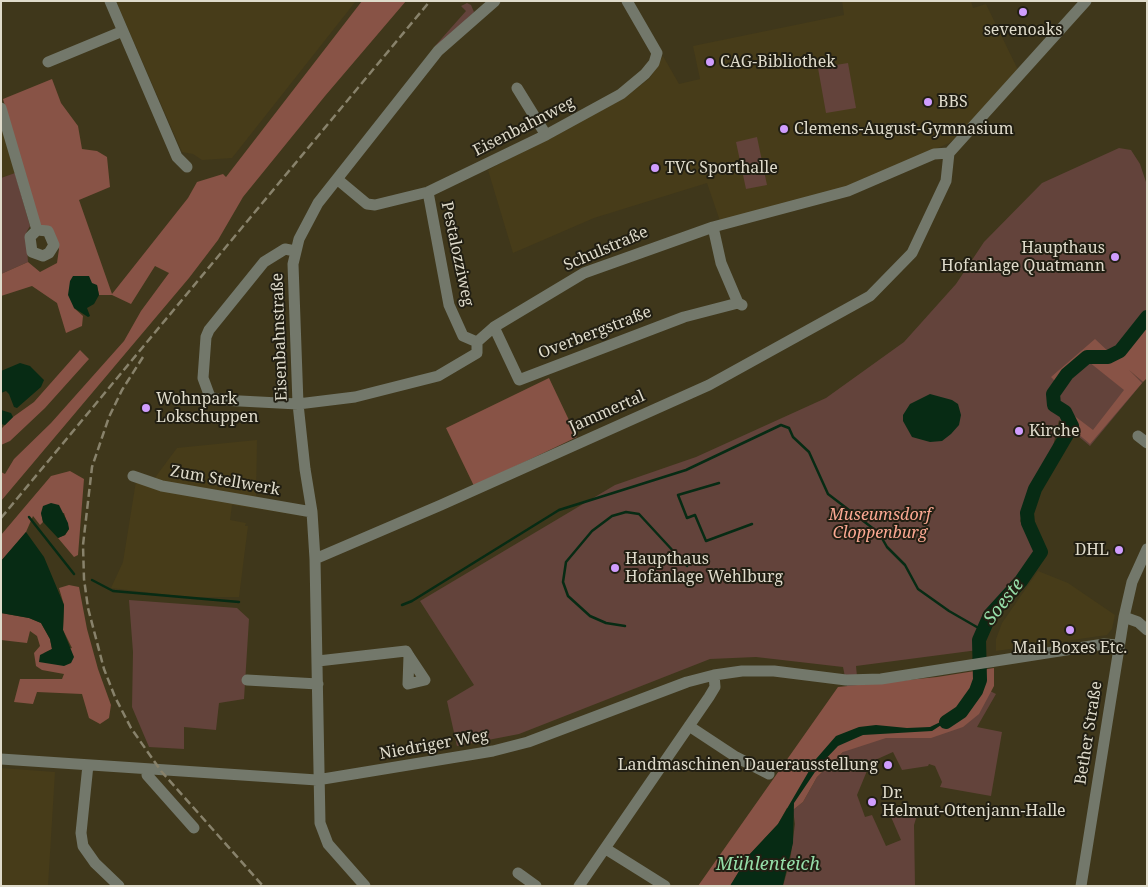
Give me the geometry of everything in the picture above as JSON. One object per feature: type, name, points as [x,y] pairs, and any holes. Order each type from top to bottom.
[{"type":"street","points":[[110,1],[177,157],[187,167]]},
{"type":"street","name":"Eisenbahnstraße","points":[[365,886],[328,844],[320,823],[318,661],[312,512],[298,404],[292,276],[295,251],[305,224],[337,179],[438,51],[495,1]]},
{"type":"street","name":"Eisenbahnweg","points":[[337,179],[367,204],[375,205],[428,192],[546,135],[621,94],[654,63],[657,54],[627,1]]},
{"type":"street","points":[[949,153],[1086,1]]},
{"type":"street","points":[[48,62],[123,31]]},
{"type":"street","points":[[517,88],[546,135]]},
{"type":"street","points":[[1,108],[37,230]]},
{"type":"street","name":"Schulstraße","points":[[298,404],[355,397],[438,376],[477,353],[477,342],[494,327],[584,273],[713,227],[848,190],[934,154],[949,153]]},
{"type":"street","name":"Jammertal","points":[[314,559],[441,505],[709,384],[870,296],[912,253],[946,181],[949,153]]},
{"type":"street","name":"Pestalozziweg","points":[[428,192],[449,305],[464,336],[477,342]]},
{"type":"street","name":"Overbergstraße","points":[[494,327],[520,380],[684,317],[740,304],[722,263],[713,227]]},
{"type":"street","points":[[295,251],[285,249],[264,262],[224,309],[206,337],[203,378],[210,397],[221,400],[298,404]]},
{"type":"street","name":"Zum Stellwerk","points":[[133,476],[162,486],[312,512]]},
{"type":"street","name":"Bether Straße","points":[[1081,886],[1124,617],[1132,582],[1147,550]]},
{"type":"street","points":[[1124,617],[1138,622],[1147,630]]},
{"type":"street","name":"Niedriger Weg","points":[[2,762],[88,765],[318,780],[493,751],[528,742],[687,682],[714,675],[742,671],[774,671],[846,680],[881,679],[979,662],[1104,644],[1119,645]]},
{"type":"street","points":[[318,661],[406,651],[409,656]]},
{"type":"street","points":[[579,886],[715,687],[714,675]]},
{"type":"street","points":[[247,680],[318,684]]},
{"type":"street","points":[[689,726],[736,756],[769,774]]},
{"type":"street","points":[[88,765],[81,834],[83,846],[95,862],[119,886]]},
{"type":"street","points":[[147,770],[148,775],[194,828]]},
{"type":"street","points":[[606,849],[665,886]]},
{"type":"street","points":[[518,873],[536,886]]},
{"type":"shaded area","points":[[116,1],[356,1],[232,158],[202,160],[193,154],[182,152]]},
{"type":"shaded area","points":[[362,1],[406,1],[325,96],[243,197],[218,240],[189,278],[1,501],[1,472],[5,474],[14,459],[51,423],[124,341],[141,311],[169,273],[155,266],[131,304],[112,295],[99,295],[97,285],[74,308],[83,316],[82,326],[66,333],[57,303],[32,286],[1,296],[1,274],[28,262],[40,272],[57,263],[59,249],[51,229],[38,227],[3,99],[52,79],[61,103],[78,126],[82,149],[97,151],[107,157],[110,187],[79,200],[112,294],[188,198],[197,182],[223,174],[226,177]]},
{"type":"shaded area","points":[[842,1],[971,1],[973,8],[986,4],[1018,70],[961,134],[949,143],[847,188],[720,221],[707,183],[594,218],[513,253],[488,170],[623,99],[650,78],[663,56],[679,84],[700,79],[693,46],[844,15]]},
{"type":"shaded area","points":[[1,122],[15,173],[1,178]]},
{"type":"shaded area","points":[[1147,309],[1147,378],[1143,382],[1129,370],[1142,383],[1090,444],[1064,422],[1068,411],[1093,430],[1124,390],[1089,362],[1062,388],[1051,377],[1095,339],[1110,353]]},
{"type":"shaded area","points":[[80,350],[89,359],[45,408],[10,441],[1,445],[1,429],[13,417],[34,402]]},
{"type":"shaded area","points":[[549,378],[577,437],[474,486],[446,428]]},
{"type":"shaded area","points":[[257,440],[256,496],[305,508],[305,516],[232,505],[230,520],[246,523],[245,526],[248,526],[239,597],[186,597],[111,588],[123,562],[136,481],[151,483],[177,448]]},
{"type":"shaded area","points":[[70,471],[84,479],[78,555],[74,557],[58,538],[65,535],[69,529],[64,513],[41,513],[43,522],[40,525],[33,516],[26,532],[1,561],[1,535],[51,476]]},
{"type":"shaded area","points":[[1038,571],[1068,583],[1115,615],[1112,629],[1107,635],[996,651],[996,639],[1002,623]]},
{"type":"shaded area","points":[[69,585],[79,587],[87,629],[98,669],[111,705],[109,718],[100,724],[89,718],[82,694],[37,692],[33,704],[14,702],[20,679],[62,679],[64,674],[42,670],[36,666],[34,653],[40,646],[37,636],[30,631],[27,643],[1,640],[1,613],[29,618],[41,623],[50,639],[52,649],[44,653],[72,648],[63,630],[64,605],[59,588]]},
{"type":"shaded area","points":[[994,668],[994,686],[979,714],[963,727],[931,738],[886,738],[843,752],[817,777],[803,802],[793,810],[787,808],[778,824],[749,855],[730,886],[698,886],[838,687],[937,677]]},
{"type":"shaded area","points":[[1,768],[55,772],[48,886],[1,886]]},
{"type":"green space","points":[[467,3],[471,5],[474,12],[439,46],[435,46],[466,11],[461,6]]},
{"type":"green space","points":[[848,63],[856,108],[826,113],[818,68]]},
{"type":"green space","points":[[757,137],[767,185],[746,189],[736,142]]},
{"type":"green space","name":"Museumsdorf Cloppenburg","points":[[1119,148],[1131,150],[1140,164],[1147,185],[1147,309],[1110,353],[1143,382],[1090,446],[1059,420],[1052,451],[1034,483],[1020,521],[1036,551],[978,650],[856,666],[858,686],[980,686],[996,694],[977,727],[1002,732],[991,796],[940,787],[942,782],[935,766],[929,764],[928,766],[902,770],[893,752],[873,761],[869,766],[857,795],[865,817],[872,815],[886,846],[901,840],[888,810],[896,808],[918,812],[914,825],[915,886],[783,886],[790,861],[795,824],[793,810],[803,802],[817,777],[843,752],[847,687],[843,667],[756,657],[710,659],[519,734],[457,746],[447,701],[474,685],[420,601],[615,485],[696,457],[826,398],[904,342],[956,284],[984,242],[1042,183]]},
{"type":"green space","points":[[15,173],[30,226],[26,233],[28,262],[1,274],[1,178]]},
{"type":"green space","points":[[129,600],[237,608],[249,619],[244,699],[219,703],[216,730],[184,727],[184,749],[149,747],[132,707],[133,652]]},
{"type":"water","points":[[73,276],[89,276],[92,283],[97,285],[99,295],[94,304],[87,308],[90,316],[88,317],[74,308],[68,295],[70,281]]},
{"type":"water","points":[[20,363],[30,366],[44,380],[41,387],[17,408],[14,407],[6,391],[1,393],[1,371]]},
{"type":"water","points":[[930,394],[952,400],[958,404],[961,415],[959,425],[942,441],[930,442],[912,437],[903,421],[903,415],[910,404]]},
{"type":"water","points":[[1,410],[11,413],[13,417],[5,425],[1,424]]},
{"type":"water","points":[[51,503],[59,505],[68,523],[69,529],[65,535],[58,538],[43,522],[41,513],[43,506]]},
{"type":"water","points":[[26,532],[44,557],[64,605],[63,630],[74,657],[71,663],[64,666],[39,662],[40,655],[52,649],[50,639],[41,623],[29,618],[1,613],[1,561]]},
{"type":"water","name":"Mühlenteich","points":[[961,712],[932,731],[863,735],[838,746],[819,766],[794,803],[793,843],[783,885],[730,886],[749,855],[778,824],[816,759],[836,736],[859,727],[876,725],[907,728],[930,727]]},
{"type":"waterway","name":"Soeste","points":[[946,722],[961,712],[976,691],[980,680],[979,640],[990,615],[1021,581],[1041,552],[1028,523],[1027,513],[1035,489],[1072,426],[1065,412],[1054,405],[1053,394],[1067,374],[1087,357],[1108,357],[1120,351],[1147,317]]},
{"type":"waterway","points":[[402,605],[412,601],[559,510],[686,470],[781,425],[789,428],[793,437],[809,452],[828,494],[879,533],[887,547],[905,565],[918,589],[949,611],[982,630]]},
{"type":"waterway","points":[[719,483],[678,495],[687,518],[695,515],[706,541],[752,524]]},
{"type":"waterway","points":[[625,626],[606,623],[590,616],[568,596],[563,582],[566,562],[592,531],[612,516],[626,512],[639,514],[687,566]]},
{"type":"waterway","points":[[29,517],[74,574]]},
{"type":"waterway","points":[[92,580],[113,591],[239,602]]},
{"type":"railway","points":[[1,518],[430,1]]},
{"type":"railway","points":[[143,357],[122,390],[109,417],[92,467],[83,545],[84,579],[88,608],[104,669],[115,697],[131,728],[161,771],[263,886]]},
{"type":"place","name":"sevenoaks","points":[[1023,12]]},
{"type":"place","name":"CAG-Bibliothek","points":[[710,62]]},
{"type":"place","name":"BBS","points":[[928,102]]},
{"type":"place","name":"Clemens-August-Gymnasium","points":[[784,129]]},
{"type":"place","name":"TVC Sporthalle","points":[[655,168]]},
{"type":"place","name":"Haupthaus Hofanlage Quatmann","points":[[1115,257]]},
{"type":"place","name":"Wohnpark Lokschuppen","points":[[146,408]]},
{"type":"place","name":"Kirche","points":[[1019,431]]},
{"type":"place","name":"DHL","points":[[1119,550]]},
{"type":"place","name":"Haupthaus Hofanlage Wehlburg","points":[[615,568]]},
{"type":"place","name":"Mail Boxes Etc.","points":[[1070,630]]},
{"type":"place","name":"Landmaschinen Dauerausstellung","points":[[888,765]]},
{"type":"place","name":"Dr. Helmut-Ottenjann-Halle","points":[[872,802]]}]
